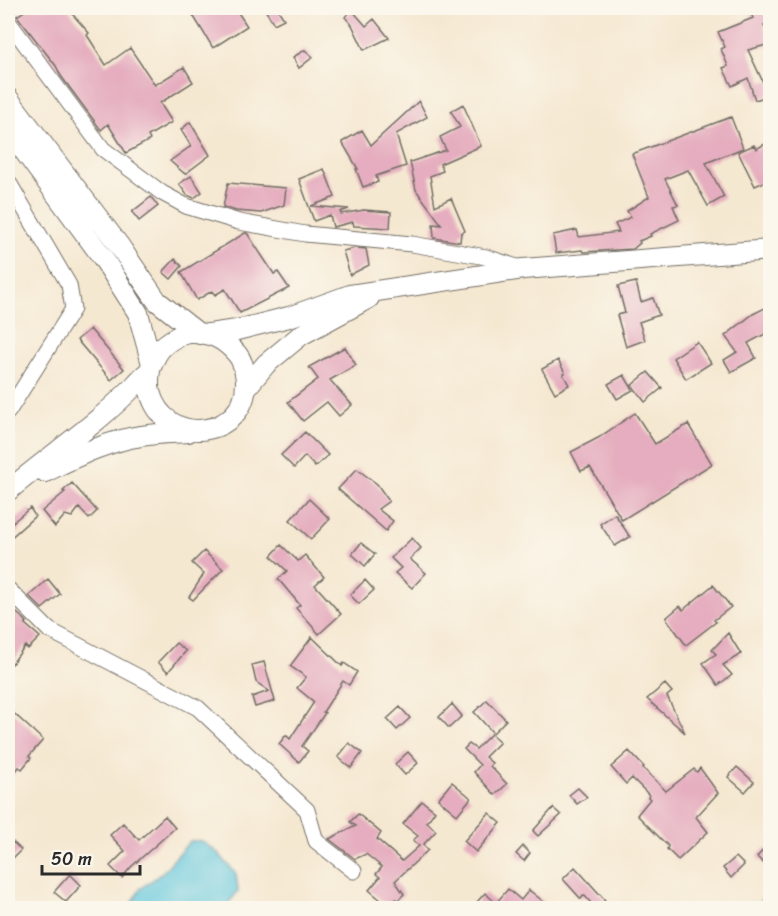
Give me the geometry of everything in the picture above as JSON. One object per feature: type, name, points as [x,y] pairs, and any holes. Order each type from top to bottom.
[{"type":"main road","points":[[8,98],[118,243],[157,301],[204,334],[227,343],[241,359],[246,376],[243,400],[232,417],[214,428],[140,436],[116,442],[89,451],[10,489]]},
{"type":"main road","points":[[8,129],[103,258],[138,313],[151,367],[149,391],[157,410],[173,425],[193,431]]},
{"type":"main road","points":[[10,489],[116,405],[151,367],[157,353],[171,340],[188,333],[204,334],[265,324],[350,295],[523,269],[771,250]]},
{"type":"main road","points":[[246,388],[266,364],[301,335],[382,291]]},
{"type":"street","points":[[8,21],[104,149],[162,193],[186,206],[239,222],[305,234],[412,244],[486,257],[523,269]]},
{"type":"street","points":[[8,182],[69,285],[73,309],[8,412]]},
{"type":"street","points":[[8,589],[49,630],[198,708],[307,810],[316,841],[354,871]]},
{"type":"water","points":[[190,841],[202,841],[219,854],[236,874],[238,891],[225,908],[127,908],[140,889],[162,873]]},
{"type":"water","points":[[770,887],[770,908],[757,908]]},
{"type":"building","points":[[29,8],[67,8],[89,33],[87,35],[106,65],[130,48],[155,85],[184,67],[193,82],[160,103],[172,122],[148,136],[150,140],[126,153],[108,124],[101,130],[17,16]]},
{"type":"building","points":[[198,8],[235,8],[247,26],[213,48],[191,12]]},
{"type":"building","points":[[264,8],[277,8],[284,19],[274,24]]},
{"type":"building","points":[[748,8],[762,8],[770,23],[764,25],[770,44],[748,50],[763,82],[771,80],[771,95],[755,100],[748,78],[732,86],[723,68],[728,66],[721,49],[725,47],[718,32],[753,18]]},
{"type":"building","points":[[352,10],[366,26],[374,19],[389,38],[364,50],[352,25],[345,17]]},
{"type":"building","points":[[305,50],[313,57],[299,68],[293,57]]},
{"type":"building","points":[[419,101],[427,117],[396,134],[406,166],[376,176],[378,182],[363,187],[356,169],[358,169],[342,142],[362,130],[371,145]]},
{"type":"building","points":[[463,104],[481,146],[440,164],[443,171],[430,176],[435,206],[451,198],[465,231],[461,233],[460,242],[434,238],[433,224],[442,225],[416,190],[410,162],[446,150],[440,137],[460,127],[451,111]]},
{"type":"building","points":[[731,117],[743,148],[706,163],[724,197],[708,206],[688,170],[665,179],[678,205],[673,206],[679,220],[650,234],[651,236],[639,241],[640,243],[633,249],[556,253],[553,235],[577,230],[579,237],[619,232],[615,224],[631,217],[627,211],[649,197],[632,154]]},
{"type":"building","points":[[190,122],[210,155],[185,174],[170,161],[191,146],[181,130]]},
{"type":"building","points":[[765,144],[771,156],[771,179],[755,186],[738,152],[754,145],[756,149]]},
{"type":"building","points":[[324,169],[335,197],[311,206],[349,209],[340,212],[341,214],[364,210],[391,212],[390,228],[354,226],[353,222],[333,227],[330,215],[314,221],[299,179]]},
{"type":"building","points":[[191,176],[202,192],[194,198],[187,195],[179,184]]},
{"type":"building","points":[[228,183],[286,188],[284,205],[261,213],[236,211],[223,207]]},
{"type":"building","points":[[151,197],[158,206],[139,221],[132,212]]},
{"type":"building","points":[[245,233],[274,274],[278,272],[289,288],[240,313],[225,289],[215,295],[212,291],[197,300],[181,272]]},
{"type":"building","points":[[355,248],[366,249],[369,265],[350,275],[343,251]]},
{"type":"building","points":[[175,259],[182,266],[171,279],[163,272]]},
{"type":"building","points":[[636,282],[641,302],[653,298],[659,315],[639,322],[645,340],[626,347],[617,315],[625,313],[618,286]]},
{"type":"building","points":[[771,305],[771,331],[748,343],[756,358],[731,372],[724,360],[737,352],[725,336],[753,314]]},
{"type":"building","points":[[90,329],[124,369],[111,380],[77,340]]},
{"type":"building","points":[[697,342],[711,363],[686,379],[673,358]]},
{"type":"building","points":[[345,347],[356,365],[330,380],[352,405],[339,416],[327,402],[303,421],[288,402],[318,379],[309,367]]},
{"type":"building","points":[[558,360],[569,385],[555,393],[542,369]]},
{"type":"building","points":[[648,372],[662,388],[645,402],[632,385]]},
{"type":"building","points":[[624,375],[633,390],[617,399],[608,384]]},
{"type":"building","points":[[635,413],[655,444],[688,424],[712,464],[622,520],[590,467],[581,471],[571,452],[598,438]]},
{"type":"building","points":[[305,432],[328,455],[315,467],[305,456],[294,468],[281,455]]},
{"type":"building","points":[[357,469],[377,484],[389,501],[378,509],[393,521],[386,531],[338,489]]},
{"type":"building","points":[[72,483],[97,511],[89,519],[79,508],[72,517],[65,515],[55,527],[42,511],[65,492],[63,491]]},
{"type":"building","points":[[309,499],[330,519],[311,539],[290,520]]},
{"type":"building","points":[[30,508],[35,516],[8,540],[8,526]]},
{"type":"building","points":[[615,514],[630,537],[615,546],[600,524]]},
{"type":"building","points":[[412,538],[421,548],[410,559],[426,573],[412,588],[395,573],[401,568],[391,558]]},
{"type":"building","points":[[361,543],[375,554],[365,566],[352,554]]},
{"type":"building","points":[[281,545],[298,561],[305,555],[324,577],[315,585],[341,614],[319,634],[296,608],[300,605],[278,579],[287,571],[271,556]]},
{"type":"building","points":[[204,551],[223,569],[193,600],[189,597],[204,574],[192,563]]},
{"type":"building","points":[[48,579],[60,594],[42,609],[29,596]]},
{"type":"building","points":[[365,580],[374,590],[359,604],[350,595]]},
{"type":"building","points":[[713,585],[731,607],[686,645],[666,618],[680,606],[683,610]]},
{"type":"building","points":[[8,606],[23,618],[27,622],[25,624],[40,637],[28,649],[25,646],[8,669]]},
{"type":"building","points":[[728,633],[741,654],[723,665],[732,675],[718,685],[703,663],[716,654],[712,650]]},
{"type":"building","points":[[312,637],[342,666],[344,663],[357,672],[349,685],[343,681],[323,712],[325,713],[302,746],[308,751],[299,762],[279,744],[286,735],[290,739],[314,702],[297,688],[306,677],[290,666]]},
{"type":"building","points":[[176,643],[186,651],[168,672],[158,662]]},
{"type":"building","points":[[264,662],[275,701],[255,707],[252,697],[269,691],[256,682],[252,665]]},
{"type":"building","points":[[665,684],[672,692],[667,696],[685,733],[647,699]]},
{"type":"building","points":[[487,700],[506,720],[493,733],[474,712]]},
{"type":"building","points":[[452,704],[462,716],[449,728],[439,717]]},
{"type":"building","points":[[400,707],[410,718],[397,730],[387,719]]},
{"type":"building","points":[[8,708],[43,740],[29,756],[31,758],[22,769],[19,767],[8,781],[8,766],[12,760],[8,756]]},
{"type":"building","points":[[491,734],[500,742],[485,757],[492,763],[490,766],[507,784],[495,795],[474,772],[480,765],[464,749],[469,744],[476,749]]},
{"type":"building","points":[[349,743],[362,753],[351,768],[338,757]]},
{"type":"building","points":[[629,751],[666,791],[694,769],[697,772],[700,768],[718,793],[696,817],[708,832],[678,860],[667,849],[668,846],[637,815],[650,799],[649,795],[632,778],[626,784],[611,767]]},
{"type":"building","points":[[408,752],[418,763],[405,775],[395,764]]},
{"type":"building","points":[[737,767],[754,782],[745,792],[728,777]]},
{"type":"building","points":[[452,782],[471,798],[457,815],[438,799]]},
{"type":"building","points":[[578,788],[587,797],[577,804],[569,795]]},
{"type":"building","points":[[422,801],[435,811],[427,822],[436,831],[423,845],[428,850],[395,881],[404,894],[389,907],[369,890],[380,877],[376,874],[382,867],[366,854],[355,859],[329,839],[356,826],[350,822],[358,814],[381,833],[377,839],[402,861],[419,846],[413,840],[418,836],[403,824]]},
{"type":"building","points":[[553,808],[561,815],[538,836],[533,831]]},
{"type":"building","points":[[489,813],[501,823],[476,852],[464,841]]},
{"type":"building","points":[[165,816],[175,828],[131,867],[122,878],[110,866],[125,851],[110,835],[123,823],[139,840]]},
{"type":"building","points":[[13,842],[21,850],[8,863],[8,847]]},
{"type":"building","points":[[523,846],[530,853],[524,861],[516,854]]},
{"type":"building","points":[[765,848],[771,853],[771,870],[757,857]]},
{"type":"building","points":[[736,857],[744,865],[731,878],[723,868]]},
{"type":"building","points":[[575,867],[605,900],[596,909],[584,895],[581,899],[563,879]]},
{"type":"building","points":[[70,874],[81,885],[66,902],[54,892]]},
{"type":"building","points":[[508,889],[521,900],[529,890],[544,902],[538,909],[484,909],[477,902],[485,893],[496,903]]}]
